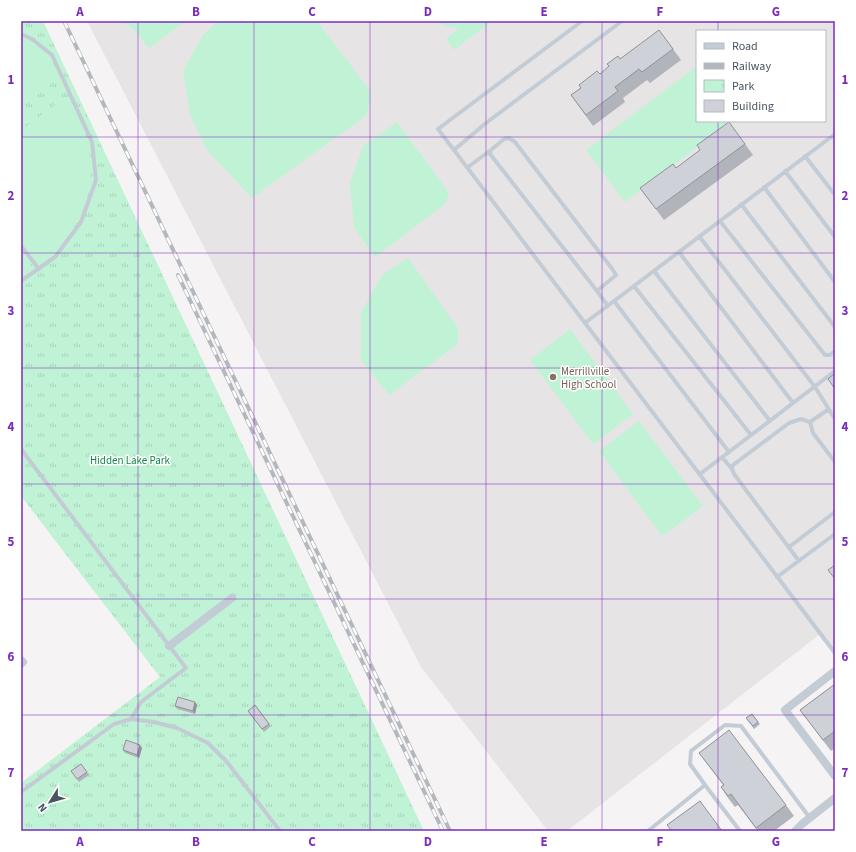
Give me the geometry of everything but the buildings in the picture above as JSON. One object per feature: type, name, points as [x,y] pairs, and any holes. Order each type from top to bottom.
[{"type":"street","points":[[169,646],[232,598]]},
{"type":"street","points":[[835,671],[785,710],[835,776]]},
{"type":"street","points":[[795,831],[834,799]]},
{"type":"lane","points":[[582,21],[438,129],[835,653]]},
{"type":"lane","points":[[454,150],[486,123],[622,21]]},
{"type":"lane","points":[[21,34],[32,39],[52,55],[92,142],[96,180],[82,222],[55,257],[21,281]]},
{"type":"lane","points":[[585,323],[835,134]]},
{"type":"lane","points":[[468,167],[504,139],[509,138],[514,142],[616,275],[597,291]]},
{"type":"lane","points":[[491,150],[490,154],[608,306]]},
{"type":"lane","points":[[805,156],[835,195]]},
{"type":"lane","points":[[785,171],[835,237]]},
{"type":"lane","points":[[764,187],[835,282]]},
{"type":"lane","points":[[741,204],[835,327]]},
{"type":"lane","points":[[720,221],[825,354],[830,355],[835,351]]},
{"type":"lane","points":[[699,236],[815,387],[835,419]]},
{"type":"lane","points":[[21,246],[39,269]]},
{"type":"lane","points":[[679,252],[793,403]]},
{"type":"lane","points":[[654,271],[770,421]]},
{"type":"lane","points":[[634,286],[751,436]]},
{"type":"lane","points":[[614,301],[730,452]]},
{"type":"lane","points":[[700,474],[835,371]]},
{"type":"lane","points":[[810,422],[829,409]]},
{"type":"lane","points":[[732,469],[733,465],[789,423],[801,419],[810,422]]},
{"type":"lane","points":[[810,422],[813,433],[835,462]]},
{"type":"lane","points":[[21,449],[186,668],[141,702],[131,719]]},
{"type":"lane","points":[[722,457],[799,561]]},
{"type":"lane","points":[[789,547],[835,512]]},
{"type":"lane","points":[[777,577],[835,534]]},
{"type":"lane","points":[[21,792],[114,724],[131,719],[154,722],[177,728],[208,743],[227,762],[280,831]]},
{"type":"lane","points":[[740,831],[690,764],[691,751],[726,725],[741,726],[810,818]]},
{"type":"lane","points":[[648,831],[705,785]]},
{"type":"shaded area","name":"Merrillville High School","points":[[87,21],[835,21],[835,653],[820,634],[567,831],[548,831],[421,667]]},
{"type":"green space","name":"Hidden Lake Park","points":[[21,21],[43,21],[424,831],[21,831],[21,783],[160,677],[21,496]]},
{"type":"green space","points":[[122,21],[186,21],[149,48],[133,29]]},
{"type":"green space","points":[[218,21],[317,21],[371,92],[367,115],[252,198],[207,150],[190,114],[183,71],[203,35]]},
{"type":"green space","points":[[434,21],[492,21],[454,50],[446,39],[459,28],[450,27]]},
{"type":"green space","points":[[21,37],[39,46],[50,58],[60,77],[21,108]]},
{"type":"green space","points":[[696,67],[696,122],[731,122],[625,202],[586,150]]},
{"type":"green space","points":[[66,97],[80,123],[89,150],[89,185],[87,196],[79,218],[70,233],[40,264],[21,240],[21,130]]},
{"type":"green space","points":[[397,122],[449,193],[445,204],[375,257],[354,228],[350,183],[363,146]]},
{"type":"green space","points":[[21,253],[34,269],[21,277]]},
{"type":"green space","points":[[408,258],[458,328],[458,344],[389,395],[361,360],[361,313],[382,275]]},
{"type":"green space","points":[[570,329],[633,414],[593,444],[530,360]]},
{"type":"green space","points":[[639,421],[703,506],[662,536],[599,451]]},
{"type":"railway","points":[[64,21],[450,831]]},
{"type":"railway","points":[[178,275],[443,831]]},
{"type":"place","name":"Merrillville High School","points":[[553,377]]}]
